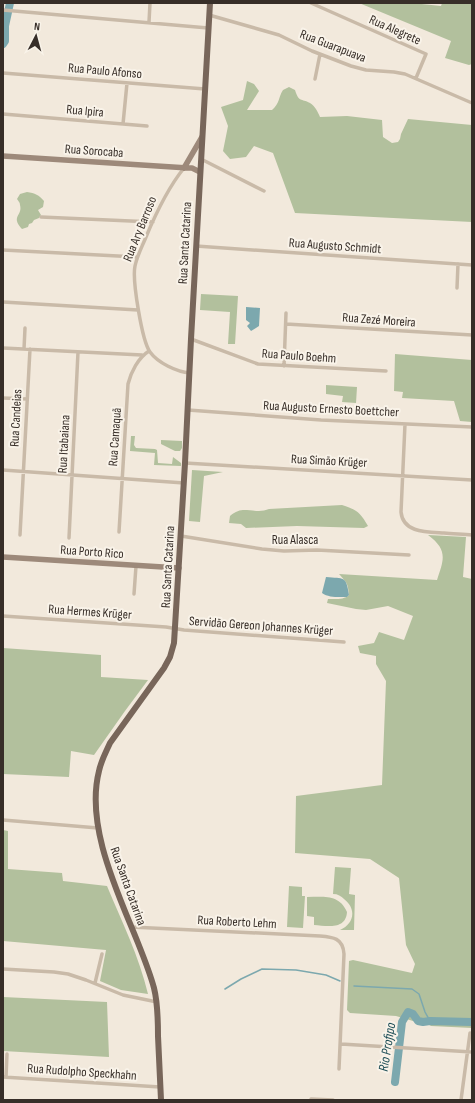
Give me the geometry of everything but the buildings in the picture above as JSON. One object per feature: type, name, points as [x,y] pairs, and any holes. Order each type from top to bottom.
[{"type":"main road","name":"Rua Santa Catarina","points":[[161,1100],[157,1002],[152,978],[105,859],[98,828],[96,785],[102,761],[110,743],[168,662],[176,629],[210,3]]},
{"type":"main road","points":[[184,168],[202,137]]},
{"type":"main road","name":"Rua Sorocaba","points":[[3,156],[192,168],[200,172]]},
{"type":"main road","name":"Rua Porto Rico","points":[[3,557],[179,568]]},
{"type":"street","points":[[149,22],[150,3]]},
{"type":"street","name":"Rua Alegrete","points":[[311,3],[426,54],[416,78]]},
{"type":"street","points":[[4,10],[208,28]]},
{"type":"street","name":"Rua Guarapuava","points":[[209,15],[280,36],[320,54],[357,68],[399,72],[472,103]]},
{"type":"street","points":[[316,79],[320,54]]},
{"type":"street","name":"Rua Paulo Afonso","points":[[3,72],[205,89]]},
{"type":"street","points":[[123,124],[127,83]]},
{"type":"street","name":"Rua Ipira","points":[[3,114],[147,126]]},
{"type":"street","points":[[201,159],[264,191]]},
{"type":"street","name":"Rua Ary Barroso","points":[[149,351],[144,337],[138,310],[134,274],[137,257],[166,194],[184,168]]},
{"type":"street","points":[[40,217],[152,222]]},
{"type":"street","name":"Rua Augusto Schmidt","points":[[196,246],[472,265]]},
{"type":"street","points":[[3,250],[137,257]]},
{"type":"street","points":[[457,288],[458,264]]},
{"type":"street","points":[[3,302],[138,310]]},
{"type":"street","points":[[284,366],[286,313]]},
{"type":"street","name":"Rua Zezé Moreira","points":[[286,324],[472,336]]},
{"type":"street","points":[[24,349],[25,328]]},
{"type":"street","name":"Rua Paulo Boehm","points":[[191,339],[253,363],[265,365],[386,371]]},
{"type":"street","points":[[3,348],[142,355],[149,351],[156,358],[172,368],[184,373],[190,373]]},
{"type":"street","name":"Rua Candeias","points":[[20,535],[30,350]]},
{"type":"street","name":"Rua Itabaiana","points":[[69,538],[78,352]]},
{"type":"street","name":"Rua Camaquã","points":[[119,532],[128,384],[131,374],[142,355]]},
{"type":"street","points":[[3,398],[27,399]]},
{"type":"street","name":"Rua Augusto Ernesto Boettcher","points":[[188,410],[321,420],[472,427]]},
{"type":"street","points":[[404,424],[401,512],[403,520],[409,526],[419,531],[431,533],[472,534]]},
{"type":"street","name":"Rua Simão Krüger","points":[[185,463],[472,480]]},
{"type":"street","points":[[3,470],[184,483]]},
{"type":"street","name":"Rua Alasca","points":[[181,536],[262,550],[317,550],[409,555]]},
{"type":"street","points":[[134,594],[136,566]]},
{"type":"street","name":"Rua Hermes Krüger","points":[[3,616],[158,626],[176,629]]},
{"type":"street","name":"Servidão Gereon Johannes Krüger","points":[[176,629],[344,642]]},
{"type":"street","points":[[3,820],[98,828]]},
{"type":"street","name":"Rua Roberto Lehm","points":[[131,926],[335,938],[341,942],[344,948],[340,1044]]},
{"type":"street","points":[[95,983],[102,954]]},
{"type":"street","points":[[3,970],[61,973],[76,976],[123,995],[157,1002]]},
{"type":"street","points":[[461,1100],[470,1052],[470,1033]]},
{"type":"street","points":[[339,1069],[340,1044],[470,1052]]},
{"type":"street","points":[[4,1077],[7,1054]]},
{"type":"street","name":"Rua Rudolpho Speckhahn","points":[[4,1077],[160,1087]]},
{"type":"street","points":[[311,1099],[333,1100]]},
{"type":"green space","points":[[359,3],[412,3],[441,6],[442,3],[472,3],[472,64],[469,65],[445,58],[451,41]]},
{"type":"green space","points":[[247,81],[254,84],[259,91],[247,110],[272,110],[283,90],[289,87],[295,90],[299,99],[310,103],[320,117],[347,116],[382,120],[383,137],[392,143],[398,142],[400,139],[408,119],[472,125],[472,222],[295,213],[273,153],[254,146],[246,157],[230,159],[223,151],[228,126],[221,107],[243,100]]},
{"type":"green space","points":[[27,192],[37,195],[44,201],[43,207],[38,210],[41,215],[39,218],[29,224],[28,227],[22,229],[17,221],[20,212],[20,203],[17,199],[20,194]]},
{"type":"green space","points":[[201,294],[238,296],[235,344],[228,344],[230,312],[200,310]]},
{"type":"green space","points":[[395,354],[472,360],[472,422],[460,421],[454,401],[402,398],[403,392],[394,391]]},
{"type":"green space","points":[[326,385],[357,387],[356,403],[342,402],[343,396],[326,394]]},
{"type":"green space","points":[[131,436],[135,436],[134,445],[136,448],[157,450],[158,463],[172,464],[173,457],[181,463],[181,466],[154,465],[155,453],[130,451]]},
{"type":"green space","points":[[161,440],[182,441],[182,448],[180,451],[175,451],[161,444]]},
{"type":"green space","points":[[192,470],[223,472],[204,476],[200,522],[189,521]]},
{"type":"green space","points":[[342,505],[358,512],[368,526],[364,528],[297,526],[246,528],[241,524],[229,523],[230,516],[241,510],[260,511],[269,509]]},
{"type":"green space","points":[[428,535],[466,537],[463,577],[472,579],[472,1028],[431,1026],[421,1018],[413,1021],[396,1016],[350,1013],[347,1010],[349,961],[353,960],[412,973],[415,964],[406,945],[399,878],[370,859],[295,853],[296,796],[382,785],[386,681],[376,664],[376,656],[360,653],[358,646],[374,643],[379,632],[404,640],[413,616],[388,606],[366,610],[356,609],[327,603],[328,599],[342,598],[349,595],[347,583],[339,574],[437,580],[443,555],[439,545]]},
{"type":"green space","points":[[3,648],[101,655],[101,677],[148,680],[94,755],[71,751],[69,777],[3,774]]},
{"type":"green space","points":[[3,830],[8,831],[8,869],[62,873],[63,881],[107,886],[135,953],[148,994],[121,990],[100,981],[106,950],[3,941]]},
{"type":"green space","points":[[335,867],[351,868],[349,894],[355,895],[354,930],[340,930],[351,920],[352,912],[351,907],[343,898],[333,894]]},
{"type":"green space","points":[[289,886],[302,887],[302,896],[305,896],[303,928],[287,927]]},
{"type":"green space","points":[[307,897],[325,897],[335,899],[344,906],[347,912],[346,918],[343,922],[335,926],[314,925],[314,917],[307,916]]},
{"type":"green space","points":[[3,997],[107,1002],[109,1057],[3,1051]]},
{"type":"water","points":[[246,307],[260,308],[259,326],[251,331],[247,326],[250,323],[246,320]]},
{"type":"water","points":[[326,577],[343,579],[347,584],[349,595],[347,597],[334,597],[322,593]]},
{"type":"waterway","points":[[3,44],[5,41],[5,26],[10,3]]},
{"type":"waterway","points":[[225,989],[262,969],[296,970],[326,975],[340,981]]},
{"type":"waterway","points":[[354,986],[412,989],[419,994],[425,1012],[430,1021]]},
{"type":"waterway","name":"Rio Profipo","points":[[395,1082],[402,1022],[408,1012],[413,1014],[418,1021],[423,1022],[472,1022]]}]
